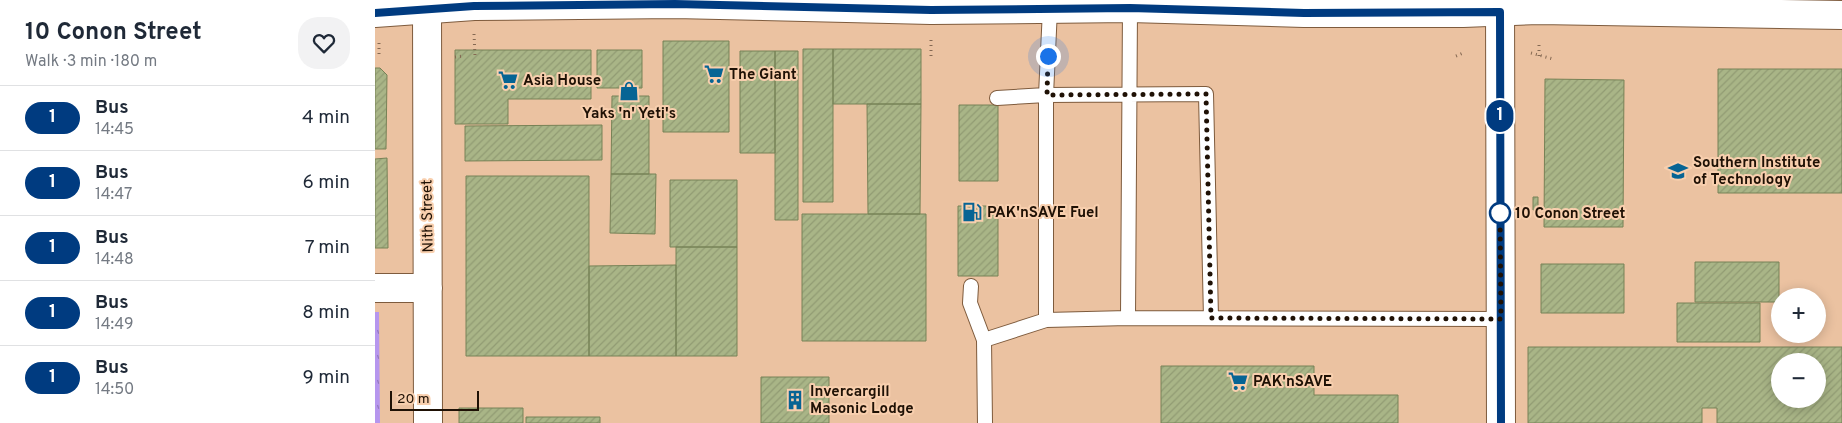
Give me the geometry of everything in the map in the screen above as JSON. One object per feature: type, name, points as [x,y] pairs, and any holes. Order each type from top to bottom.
[{"type":"main road","points":[[377,25],[427,4],[474,6],[675,4],[931,10],[1130,8],[1304,13],[1500,6],[1539,10],[1842,14]]},
{"type":"main road","name":"Nith Street","points":[[427,4],[428,423]]},
{"type":"main road","points":[[1500,6],[1501,423]]},
{"type":"main road","points":[[375,288],[428,288]]},
{"type":"lane","points":[[1128,318],[1130,8]]},
{"type":"lane","points":[[1046,320],[1047,95],[1050,9]]},
{"type":"lane","points":[[997,98],[1047,95],[1206,94],[1211,318]]},
{"type":"lane","points":[[971,286],[970,303],[983,340],[985,423]]},
{"type":"lane","points":[[983,340],[1046,320],[1128,318],[1501,319]]},
{"type":"path","points":[[377,25],[379,54]]},
{"type":"path","points":[[474,34],[475,56]]},
{"type":"path","points":[[931,37],[931,56]]},
{"type":"path","points":[[1539,45],[1539,56]]},
{"type":"path","points":[[1456,56],[1463,53]]},
{"type":"path","points":[[1531,53],[1553,59]]},
{"type":"green space","points":[[375,312],[379,312],[380,423],[375,423]]},
{"type":"building","points":[[663,41],[729,41],[729,132],[663,132]]},
{"type":"building","points":[[803,49],[833,49],[833,202],[803,202]]},
{"type":"building","points":[[833,49],[921,49],[921,104],[833,104]]},
{"type":"building","points":[[455,50],[591,50],[591,99],[508,99],[508,124],[455,124]]},
{"type":"building","points":[[597,50],[642,50],[642,88],[597,88]]},
{"type":"building","points":[[740,51],[775,51],[775,153],[740,153]]},
{"type":"building","points":[[775,51],[798,51],[798,220],[775,220]]},
{"type":"building","points":[[375,68],[380,68],[387,75],[386,149],[375,149]]},
{"type":"building","points":[[1718,69],[1842,69],[1842,193],[1718,193]]},
{"type":"building","points":[[1545,79],[1624,80],[1623,227],[1544,227]]},
{"type":"building","points":[[612,96],[649,96],[649,174],[611,174]]},
{"type":"building","points":[[867,104],[921,104],[920,214],[868,214]]},
{"type":"building","points":[[959,105],[998,105],[998,181],[959,181]]},
{"type":"building","points":[[602,125],[602,160],[465,161],[465,126]]},
{"type":"building","points":[[387,158],[388,248],[375,248],[375,159]]},
{"type":"building","points":[[611,174],[656,174],[655,234],[610,233]]},
{"type":"building","points":[[466,176],[589,176],[589,356],[466,356]]},
{"type":"building","points":[[670,180],[737,180],[737,247],[670,247]]},
{"type":"building","points":[[1533,197],[1538,197],[1538,210],[1533,210]]},
{"type":"building","points":[[958,206],[998,206],[998,276],[958,276]]},
{"type":"building","points":[[802,214],[926,214],[926,341],[802,341]]},
{"type":"building","points":[[676,247],[737,247],[737,356],[676,356]]},
{"type":"building","points":[[1695,262],[1779,262],[1779,288],[1771,288],[1771,302],[1695,302]]},
{"type":"building","points":[[1541,264],[1624,264],[1624,313],[1541,313]]},
{"type":"building","points":[[676,265],[676,356],[589,356],[589,266]]},
{"type":"building","points":[[1677,303],[1760,303],[1760,342],[1677,342]]},
{"type":"building","points":[[1528,347],[1842,347],[1842,423],[1717,423],[1717,408],[1702,408],[1702,423],[1528,423]]},
{"type":"building","name":"PAK'nSAVE","points":[[1161,366],[1314,366],[1314,395],[1398,395],[1398,423],[1161,423]]},
{"type":"building","name":"Invercargill Masonic Lodge","points":[[761,377],[829,377],[829,423],[761,423]]},
{"type":"building","points":[[459,408],[523,408],[523,423],[459,423]]},
{"type":"building","points":[[526,417],[600,417],[600,423],[526,423]]},
{"type":"bus line","name":"1","points":[[375,13],[474,6],[675,4],[931,10],[1130,8],[1304,13],[1500,12],[1501,423]]},
{"type":"place","name":"The Giant","points":[[714,74]]},
{"type":"place","name":"Asia House","points":[[508,80]]},
{"type":"place","name":"Yaks 'n' Yeti's","points":[[629,91]]},
{"type":"place","name":"Southern Institute of Technology","points":[[1678,171]]},
{"type":"place","name":"PAK'nSAVE Fuel","points":[[972,212]]},
{"type":"place","name":"10 Conon Street","points":[[1500,213]]},
{"type":"place","name":"PAK'nSAVE","points":[[1238,381]]},
{"type":"place","name":"Invercargill Masonic Lodge","points":[[795,400]]},
{"type":"route","points":[[1048,56],[1047,95],[1206,94],[1211,318],[1501,319],[1500,213]]}]
